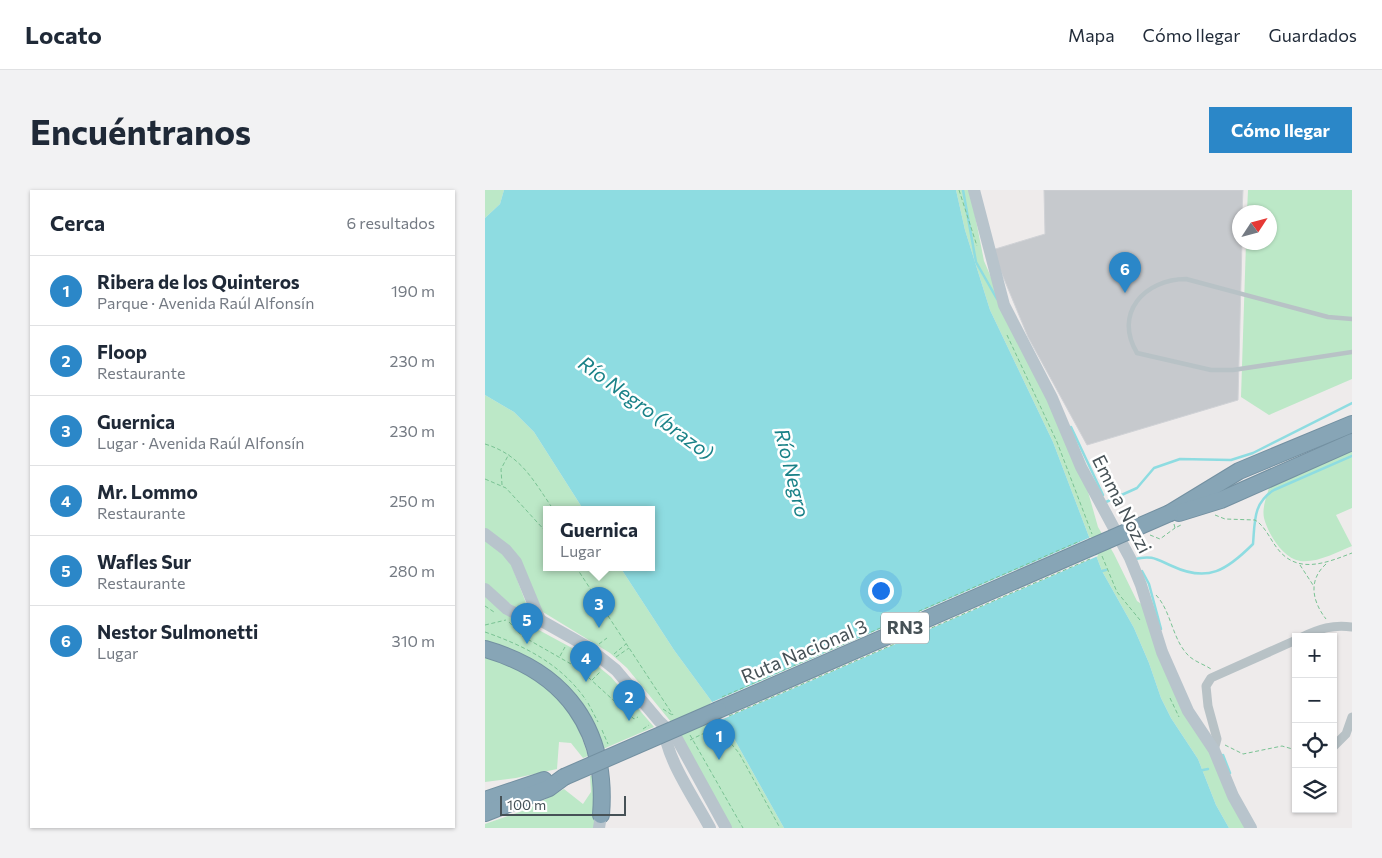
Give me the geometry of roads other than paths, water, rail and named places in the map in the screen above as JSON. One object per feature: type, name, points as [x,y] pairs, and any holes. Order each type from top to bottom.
[{"type":"highway","name":"RN3","points":[[1170,514],[1182,504],[1250,462],[1352,424]]},
{"type":"highway","name":"RN3","points":[[1170,514],[1186,512],[1207,505],[1352,442]]},
{"type":"highway","name":"Ruta Nacional 3","points":[[485,814],[532,796],[549,788],[564,777],[1170,514]]},
{"type":"highway","points":[[485,649],[505,654],[543,674],[574,705],[583,718],[597,757],[603,797],[600,822]]},
{"type":"highway","name":"Ruta Nacional 3","points":[[485,800],[545,780],[564,777]]},
{"type":"highway","points":[[485,788],[520,789]]},
{"type":"street","name":"Emma Nozzi","points":[[974,190],[1004,305],[1052,398],[1081,468],[1109,517],[1141,585],[1165,661],[1188,711],[1216,745],[1233,796],[1252,827]]},
{"type":"street","points":[[485,534],[506,550],[516,562],[540,620]]},
{"type":"street","points":[[485,589],[507,609],[521,616],[540,620],[571,638],[617,670],[659,727],[671,755],[710,828]]},
{"type":"street","points":[[1310,633],[1321,628],[1334,626],[1352,627]]},
{"type":"street","points":[[1216,745],[1206,686],[1211,678],[1292,642]]},
{"type":"street","points":[[1337,743],[1346,734],[1352,718]]},
{"type":"street","points":[[659,727],[676,737],[726,828]]},
{"type":"lane","points":[[1352,319],[1327,317],[1186,279],[1169,279],[1150,288],[1137,301],[1131,311],[1128,331],[1137,353],[1211,370],[1233,370],[1352,352]]},
{"type":"water","points":[[504,190],[956,190],[965,230],[990,310],[1053,442],[1102,571],[1134,628],[1161,698],[1171,718],[1198,759],[1216,805],[1229,828],[784,828],[718,710],[674,650],[623,571],[655,571],[655,506],[581,506],[534,432],[514,412],[485,395],[485,218],[500,204]]},
{"type":"waterway","points":[[963,190],[976,262],[997,299]]},
{"type":"waterway","points":[[1106,502],[1137,488],[1154,468],[1180,459],[1231,460],[1253,453],[1352,403]]},
{"type":"waterway","points":[[1071,427],[1103,495]]},
{"type":"waterway","points":[[1135,559],[1154,558],[1185,571],[1196,573],[1207,573],[1225,567],[1253,544],[1256,513],[1267,495],[1274,490],[1352,456]]},
{"type":"waterway","points":[[1102,571],[1106,570]]},
{"type":"waterway","points":[[1142,571],[1149,584],[1161,629]]},
{"type":"waterway","points":[[1223,755],[1230,773]]},
{"type":"waterway","points":[[1203,770],[1208,769]]},
{"type":"place","name":"Nestor Sulmonetti","points":[[1125,293]]},
{"type":"place","name":"Guernica","points":[[599,628]]},
{"type":"place","name":"Wafles Sur","points":[[527,644]]},
{"type":"place","name":"Mr. Lommo","points":[[586,682]]},
{"type":"place","name":"Floop","points":[[629,721]]},
{"type":"place","name":"Ribera de los Quinteros","points":[[719,760]]},
{"type":"water label","name":"Río Negro (brazo)","points":[[646,408]]},
{"type":"water label","name":"Río Negro","points":[[792,473]]}]
